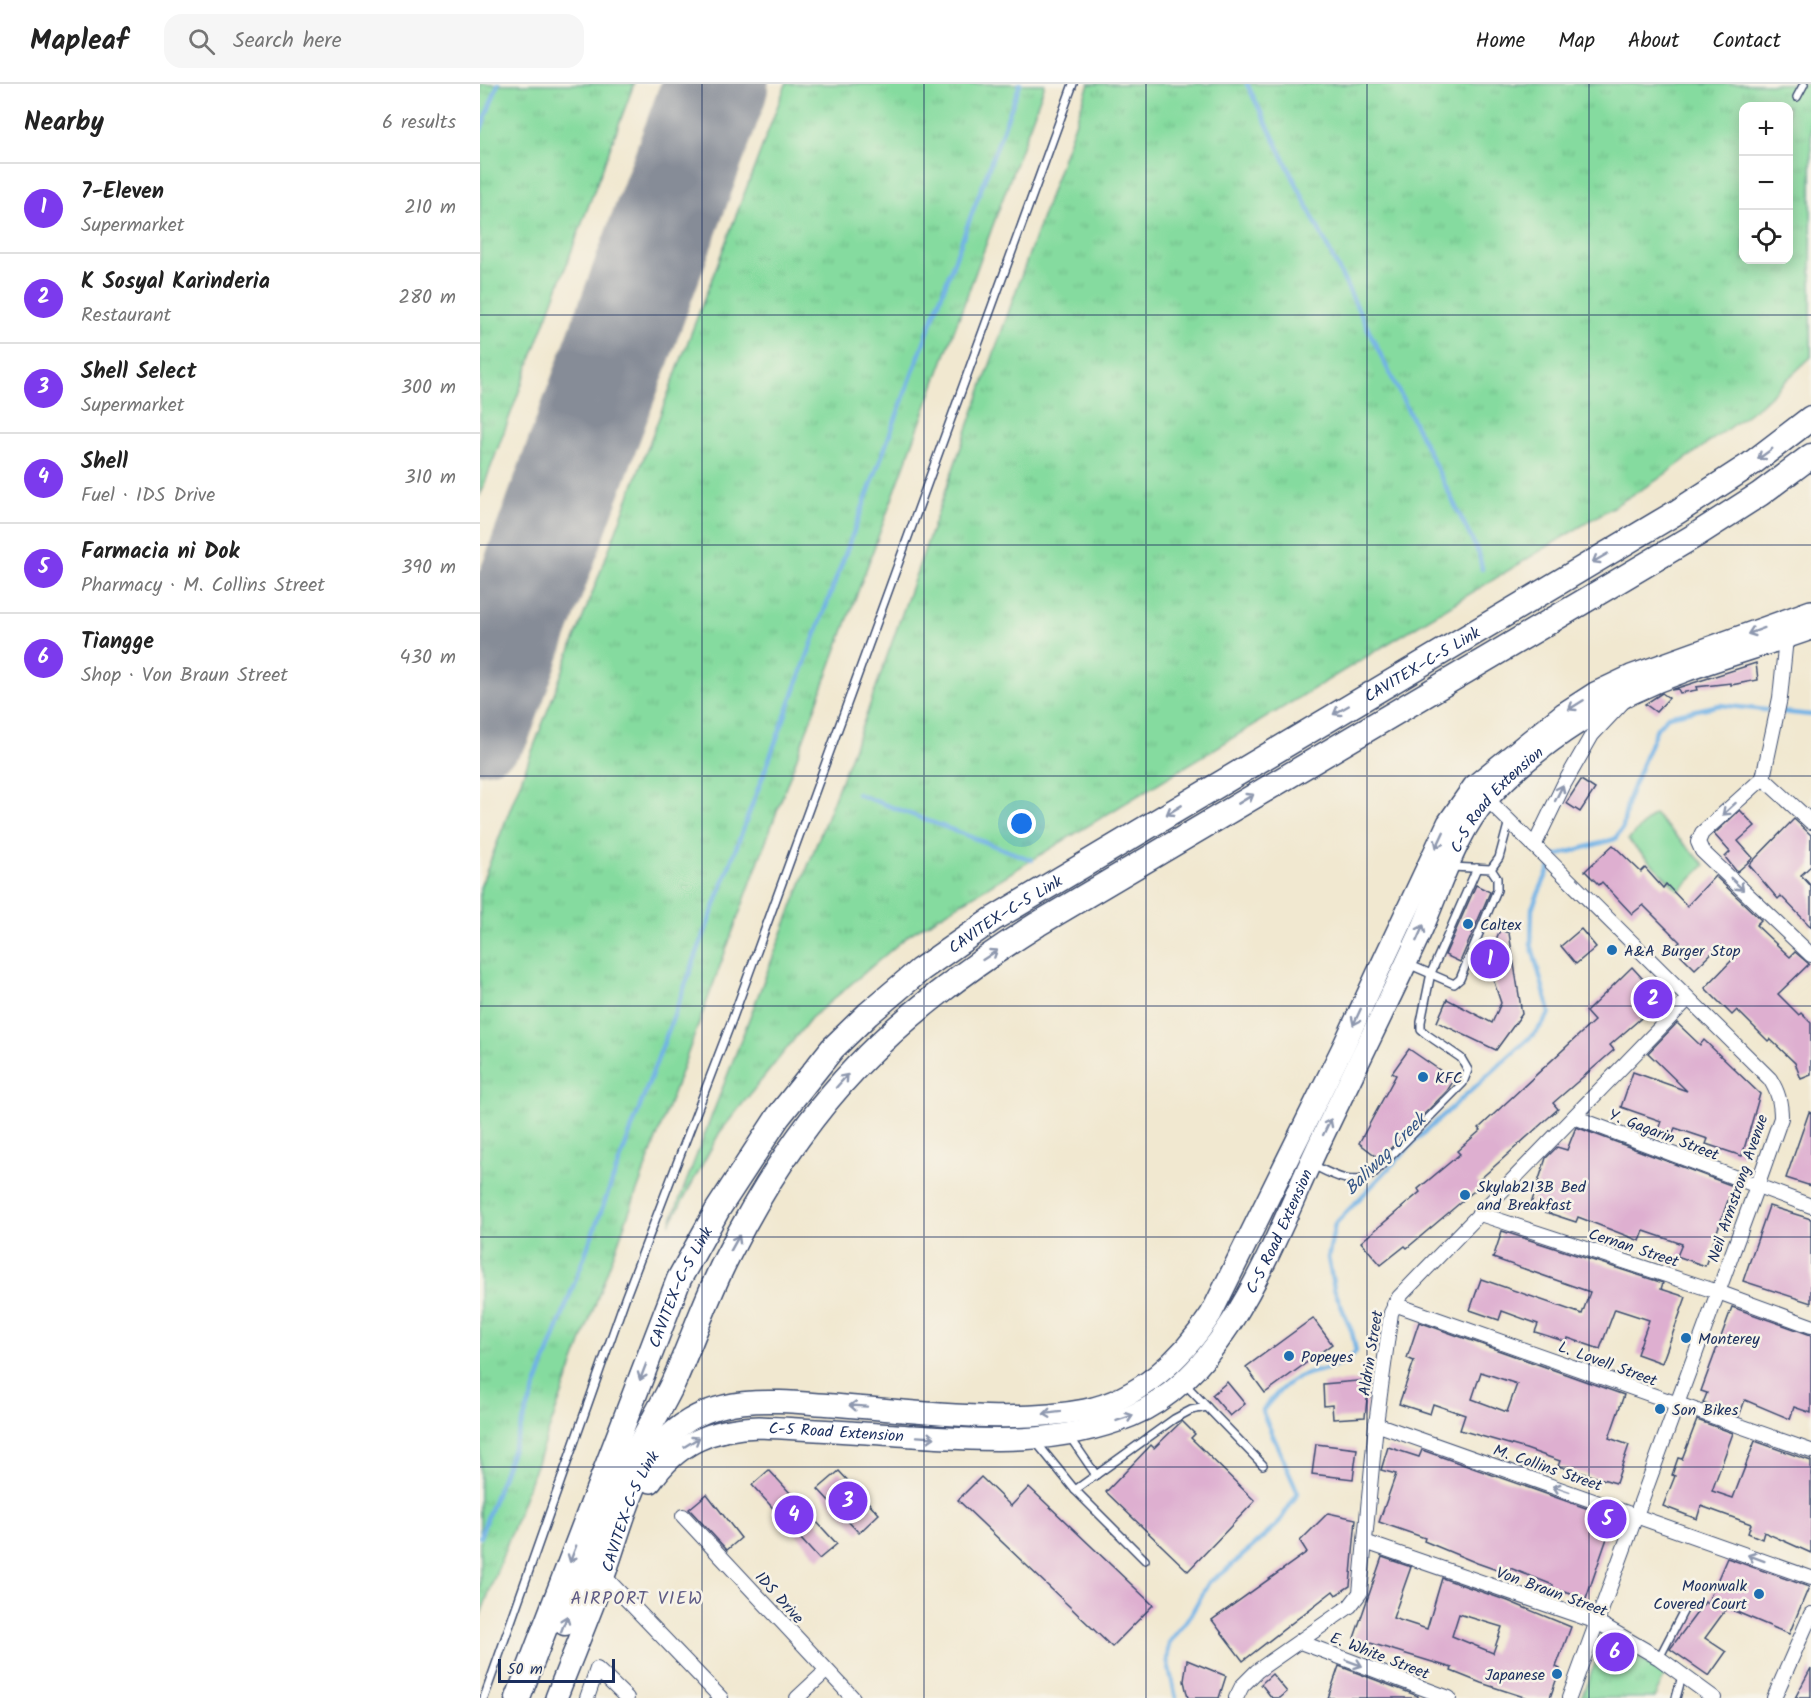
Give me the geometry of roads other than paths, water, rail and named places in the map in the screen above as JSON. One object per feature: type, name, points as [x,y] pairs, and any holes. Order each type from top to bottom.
[{"type":"highway","name":"CAVITEX–C-5 Link","points":[[518,1698],[679,1279],[718,1209],[759,1143],[798,1090],[850,1031],[920,970],[993,919],[1677,512],[1751,464],[1811,418]]},
{"type":"highway","name":"CAVITEX–C-5 Link","points":[[536,1698],[586,1567],[643,1440],[674,1381],[727,1256],[797,1137],[828,1097],[873,1049],[941,989],[1038,924],[1696,535],[1760,494],[1811,456]]},
{"type":"main road","name":"C-5 Road Extension","points":[[674,1431],[711,1409],[748,1401],[785,1401],[990,1416],[1041,1415],[1086,1409],[1126,1394],[1155,1377],[1195,1339],[1212,1314],[1343,1047],[1448,823],[1554,720],[1595,693],[1631,676],[1811,611]]},
{"type":"main road","name":"C-5 Road Extension","points":[[604,1576],[646,1491],[662,1467],[688,1444],[716,1431],[759,1427],[992,1442],[1035,1440],[1068,1434],[1134,1415],[1170,1393],[1207,1355],[1257,1275],[1406,963],[1469,824],[1480,793],[1600,710],[1635,691],[1684,671],[1811,629]]},
{"type":"main road","name":"CAVITEX-C-5 Link","points":[[556,1698],[604,1576],[630,1502],[648,1464],[674,1431]]},
{"type":"street","points":[[1786,638],[1780,698],[1763,778],[1702,833],[1698,842],[1702,851],[1811,955]]},
{"type":"street","points":[[1534,846],[1564,784],[1593,735],[1635,691]]},
{"type":"street","points":[[1763,778],[1811,822]]},
{"type":"street","name":"Neil Armstrong Avenue","points":[[1480,793],[1770,1079],[1779,1095],[1781,1118],[1569,1698]]},
{"type":"street","name":"Aldrin Street","points":[[1236,1698],[1248,1678],[1350,1606],[1358,1597],[1376,1424],[1394,1304],[1405,1289],[1688,999]]},
{"type":"street","name":"Y. Gagarin Street","points":[[1574,1118],[1811,1206]]},
{"type":"street","name":"Cernan Street","points":[[1480,1214],[1718,1292],[1811,1326]]},
{"type":"street","name":"L. Lovell Street","points":[[1394,1304],[1811,1451]]},
{"type":"street","name":"M. Collins Street","points":[[1376,1424],[1811,1578]]},
{"type":"street","name":"IDS Drive","points":[[683,1516],[853,1698]]},
{"type":"street","name":"Von Braun Street","points":[[1365,1542],[1597,1622],[1659,1658],[1682,1677],[1714,1698]]},
{"type":"street","points":[[604,1576],[721,1698]]},
{"type":"street","points":[[1774,1698],[1811,1614]]},
{"type":"street","name":"E. White Street","points":[[1300,1642],[1449,1698]]},
{"type":"street","points":[[587,1698],[597,1669],[627,1698]]},
{"type":"street","points":[[797,1698],[826,1671]]},
{"type":"lane","points":[[484,1698],[626,1296],[736,1009],[1073,84]]},
{"type":"lane","points":[[1797,97],[1804,84]]},
{"type":"lane","points":[[1491,869],[1499,858],[1509,820]]},
{"type":"lane","points":[[1449,866],[1491,869]]},
{"type":"lane","points":[[1310,1163],[1354,1182],[1363,1181],[1373,1174],[1463,1083],[1468,1070],[1461,1058],[1421,1030],[1431,973],[1477,868]]},
{"type":"lane","points":[[1406,963],[1454,984],[1460,979],[1497,890],[1497,878],[1491,869]]},
{"type":"lane","points":[[1182,1381],[1263,1465]]},
{"type":"lane","points":[[1075,1490],[1174,1419],[1191,1410],[1207,1407]]},
{"type":"lane","points":[[1068,1434],[1096,1475]]},
{"type":"lane","points":[[1035,1440],[1075,1490],[1145,1560]]},
{"type":"lane","points":[[1659,1658],[1684,1610]]},
{"type":"lane","points":[[1676,1698],[1682,1677]]},
{"type":"waterway","points":[[480,132],[498,84]]},
{"type":"waterway","points":[[480,1537],[1020,84]]},
{"type":"waterway","points":[[1247,84],[1479,554],[1482,569]]},
{"type":"waterway","name":"Baliwag Creek","points":[[1176,1698],[1167,1660],[1169,1643],[1190,1616],[1209,1582],[1225,1571],[1277,1525],[1298,1493],[1262,1411],[1287,1384],[1306,1374],[1342,1363],[1356,1351],[1352,1332],[1334,1289],[1328,1258],[1335,1224],[1416,1140],[1537,1031],[1550,1013],[1531,944],[1532,908],[1555,856],[1615,839],[1623,827],[1628,799],[1657,728],[1668,716],[1720,705],[1766,710]]},
{"type":"waterway","name":"Baliwag Creek","points":[[1782,712],[1811,715]]},
{"type":"waterway","points":[[857,794],[1032,860]]},
{"type":"place","name":"Caltex","points":[[1468,924]]},
{"type":"place","name":"A&A Burger Stop","points":[[1612,950]]},
{"type":"place","name":"7-Eleven","points":[[1490,959]]},
{"type":"place","name":"K Sosyal Karinderia","points":[[1653,999]]},
{"type":"place","name":"KFC","points":[[1423,1077]]},
{"type":"place","name":"Skylab213B Bed and Breakfast","points":[[1465,1195]]},
{"type":"place","name":"Monterey","points":[[1686,1338]]},
{"type":"place","name":"Popeyes","points":[[1289,1356]]},
{"type":"place","name":"Son Bikes","points":[[1660,1409]]},
{"type":"place","name":"Shell Select","points":[[848,1501]]},
{"type":"place","name":"Shell","points":[[794,1515]]},
{"type":"place","name":"Farmacia ni Dok","points":[[1607,1519]]},
{"type":"place","name":"Moonwalk Covered Court","points":[[1759,1594]]},
{"type":"place","name":"Tiangge","points":[[1615,1652]]},
{"type":"place","name":"Japanese","points":[[1557,1674]]},
{"type":"district","name":"AIRPORT VIEW","points":[[637,1598]]}]
